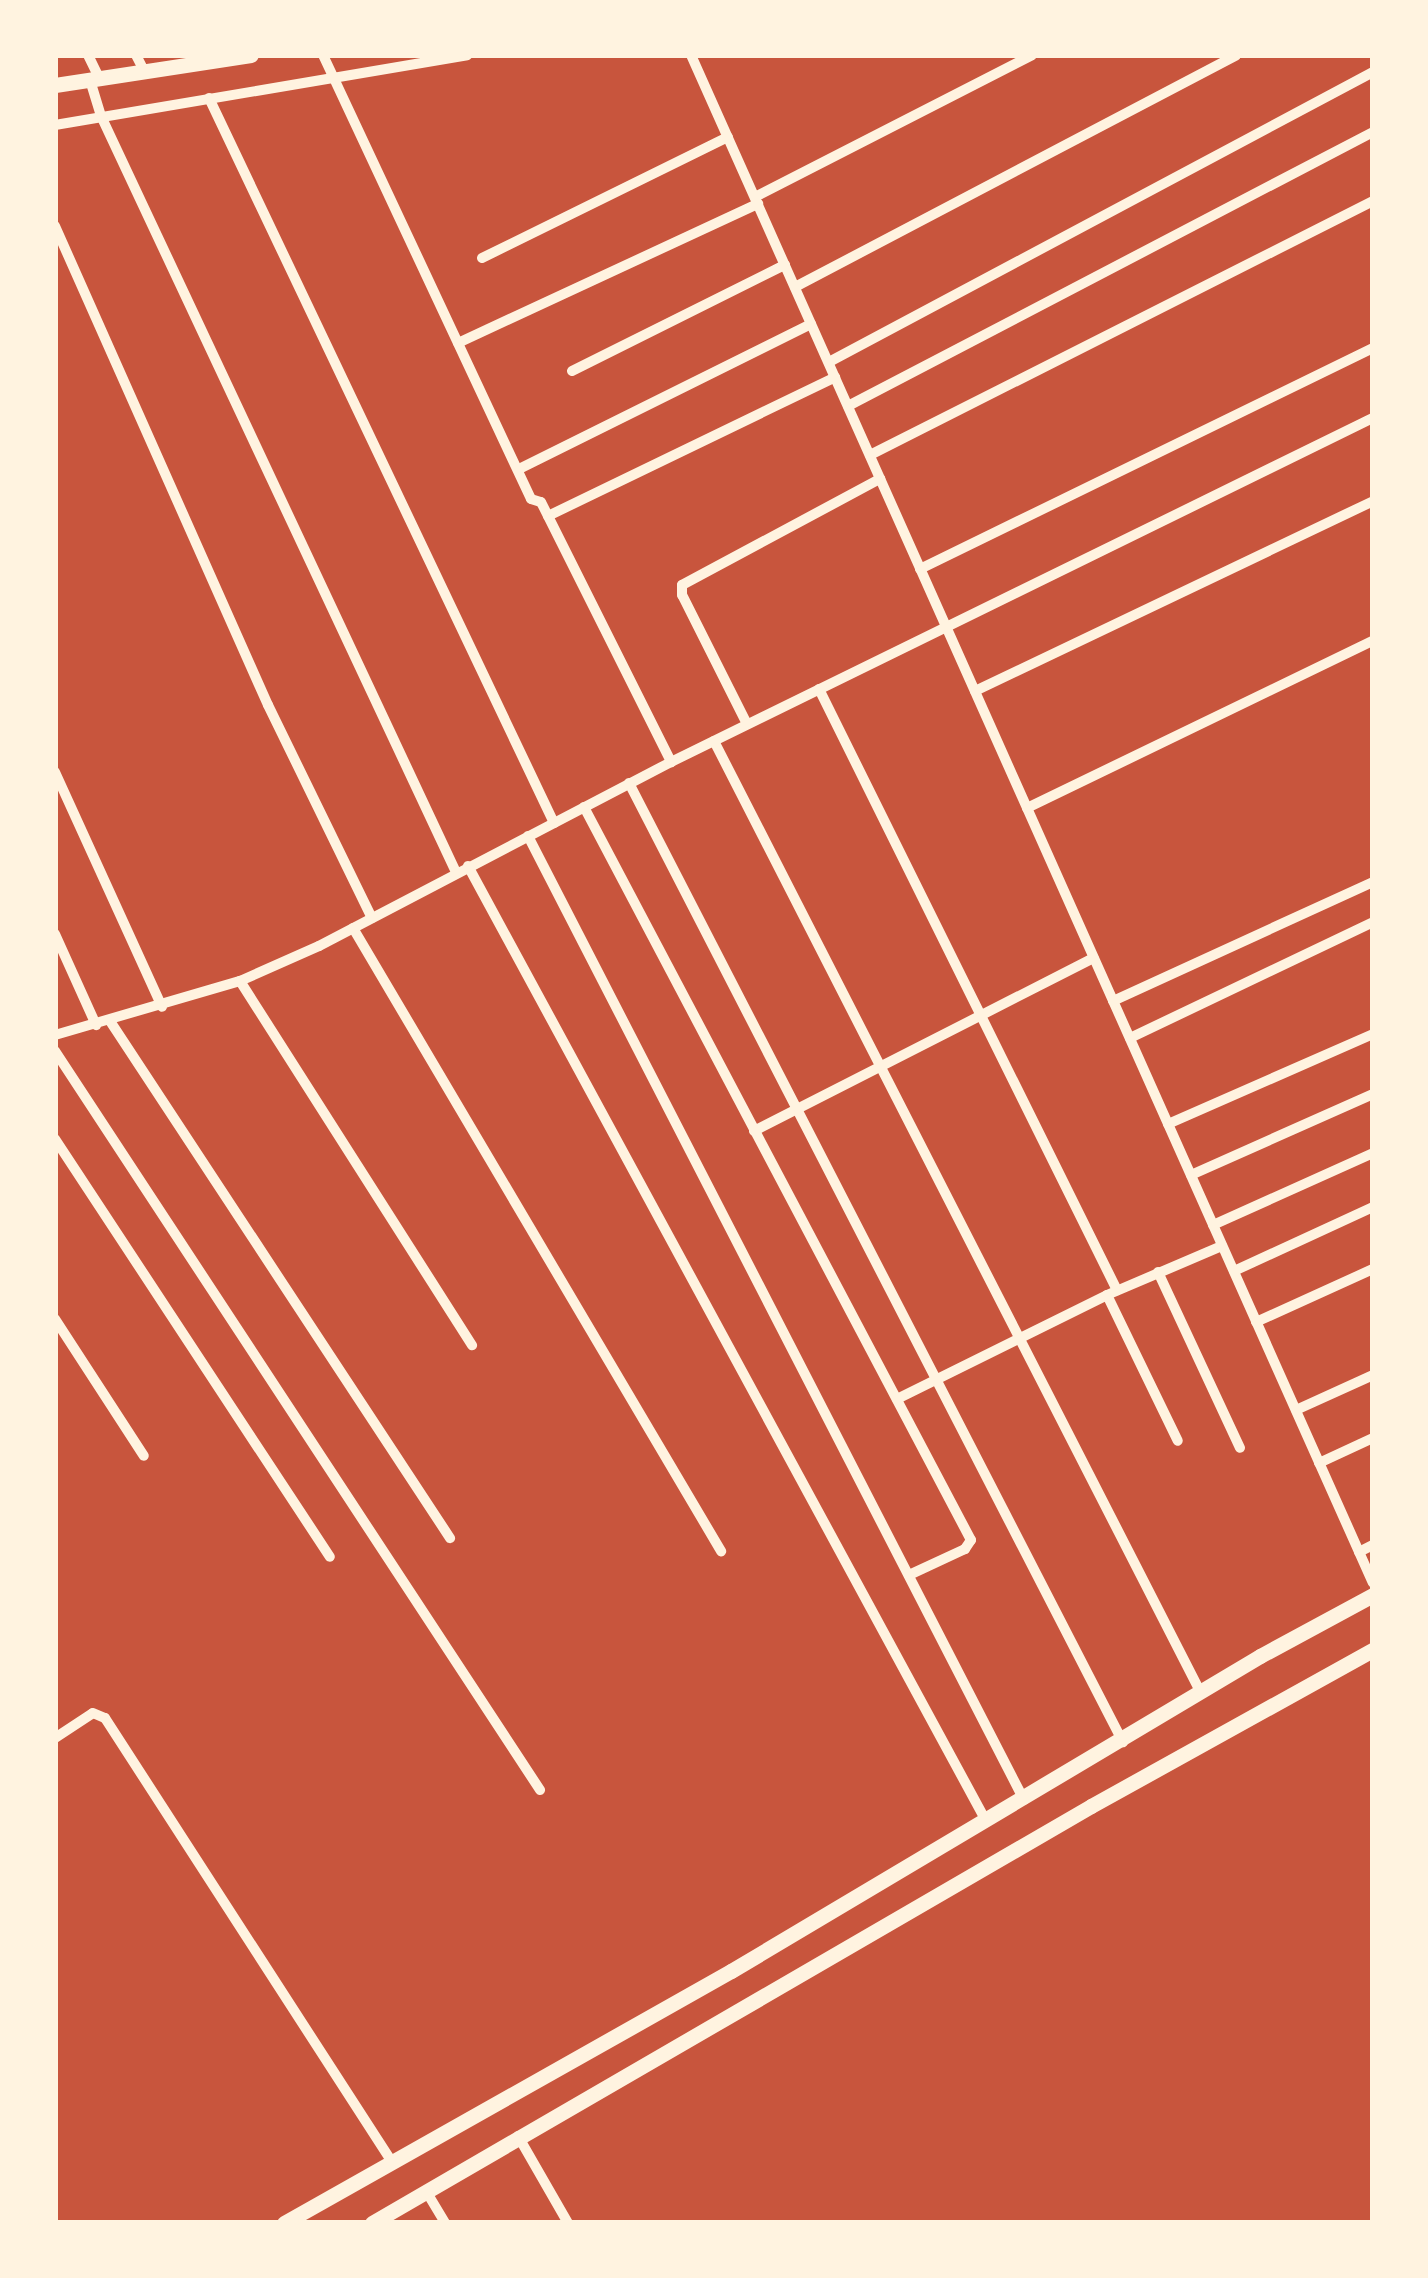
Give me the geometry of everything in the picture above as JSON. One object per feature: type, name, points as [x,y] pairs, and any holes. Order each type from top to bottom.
[{"type":"street","points":[[88,55],[101,116],[456,872]]},
{"type":"street","points":[[136,55],[144,72]]},
{"type":"street","points":[[55,85],[251,55]]},
{"type":"street","points":[[322,55],[531,499],[541,502],[671,762]]},
{"type":"street","points":[[55,125],[468,55]]},
{"type":"street","points":[[692,55],[1373,1584]]},
{"type":"street","points":[[458,343],[756,200],[1032,55]]},
{"type":"street","points":[[795,287],[1236,55]]},
{"type":"street","points":[[829,362],[1373,72]]},
{"type":"street","points":[[209,98],[554,822]]},
{"type":"street","points":[[848,406],[1373,132]]},
{"type":"street","points":[[482,258],[728,137]]},
{"type":"street","points":[[870,454],[1373,201]]},
{"type":"street","points":[[55,226],[268,705],[372,918]]},
{"type":"street","points":[[572,371],[785,265]]},
{"type":"street","points":[[519,469],[812,324]]},
{"type":"street","points":[[920,569],[1373,348]]},
{"type":"street","points":[[548,516],[835,377]]},
{"type":"street","points":[[55,1035],[162,1007],[240,981],[353,928],[818,688],[1373,418]]},
{"type":"street","points":[[748,724],[682,595],[682,585],[880,478]]},
{"type":"street","points":[[975,691],[1373,501]]},
{"type":"street","points":[[1027,808],[1373,640]]},
{"type":"street","points":[[818,688],[982,1013],[1178,1440]]},
{"type":"street","points":[[714,741],[1201,1693]]},
{"type":"street","points":[[55,772],[162,1007]]},
{"type":"street","points":[[630,783],[1123,1742]]},
{"type":"street","points":[[584,806],[971,1540],[965,1548],[910,1574]]},
{"type":"street","points":[[528,836],[1024,1800]]},
{"type":"street","points":[[468,866],[986,1821]]},
{"type":"street","points":[[1113,1000],[1373,882]]},
{"type":"street","points":[[1130,1038],[1373,922]]},
{"type":"street","points":[[353,928],[722,1551]]},
{"type":"street","points":[[55,934],[96,1025]]},
{"type":"street","points":[[754,1131],[1094,958]]},
{"type":"street","points":[[240,981],[472,1344]]},
{"type":"street","points":[[110,1022],[450,1538]]},
{"type":"street","points":[[1168,1124],[1373,1034]]},
{"type":"street","points":[[55,1051],[540,1790]]},
{"type":"street","points":[[1191,1175],[1373,1094]]},
{"type":"street","points":[[55,1139],[330,1557]]},
{"type":"street","points":[[1213,1225],[1373,1154]]},
{"type":"street","points":[[1234,1270],[1373,1207]]},
{"type":"street","points":[[898,1400],[1112,1292],[1222,1246]]},
{"type":"street","points":[[1256,1322],[1373,1269]]},
{"type":"street","points":[[1158,1272],[1240,1448]]},
{"type":"street","points":[[55,1319],[144,1456]]},
{"type":"street","points":[[1296,1410],[1373,1375]]},
{"type":"street","points":[[1319,1463],[1373,1438]]},
{"type":"street","points":[[1359,1552],[1373,1546]]},
{"type":"street","points":[[284,2223],[1024,1800],[1373,1595]]},
{"type":"street","points":[[372,2223],[518,2135],[942,1896],[1091,1806],[1373,1650]]},
{"type":"street","points":[[55,1738],[94,1714],[105,1718],[392,2162]]},
{"type":"street","points":[[518,2135],[568,2223]]},
{"type":"street","points":[[426,2192],[444,2223]]}]
